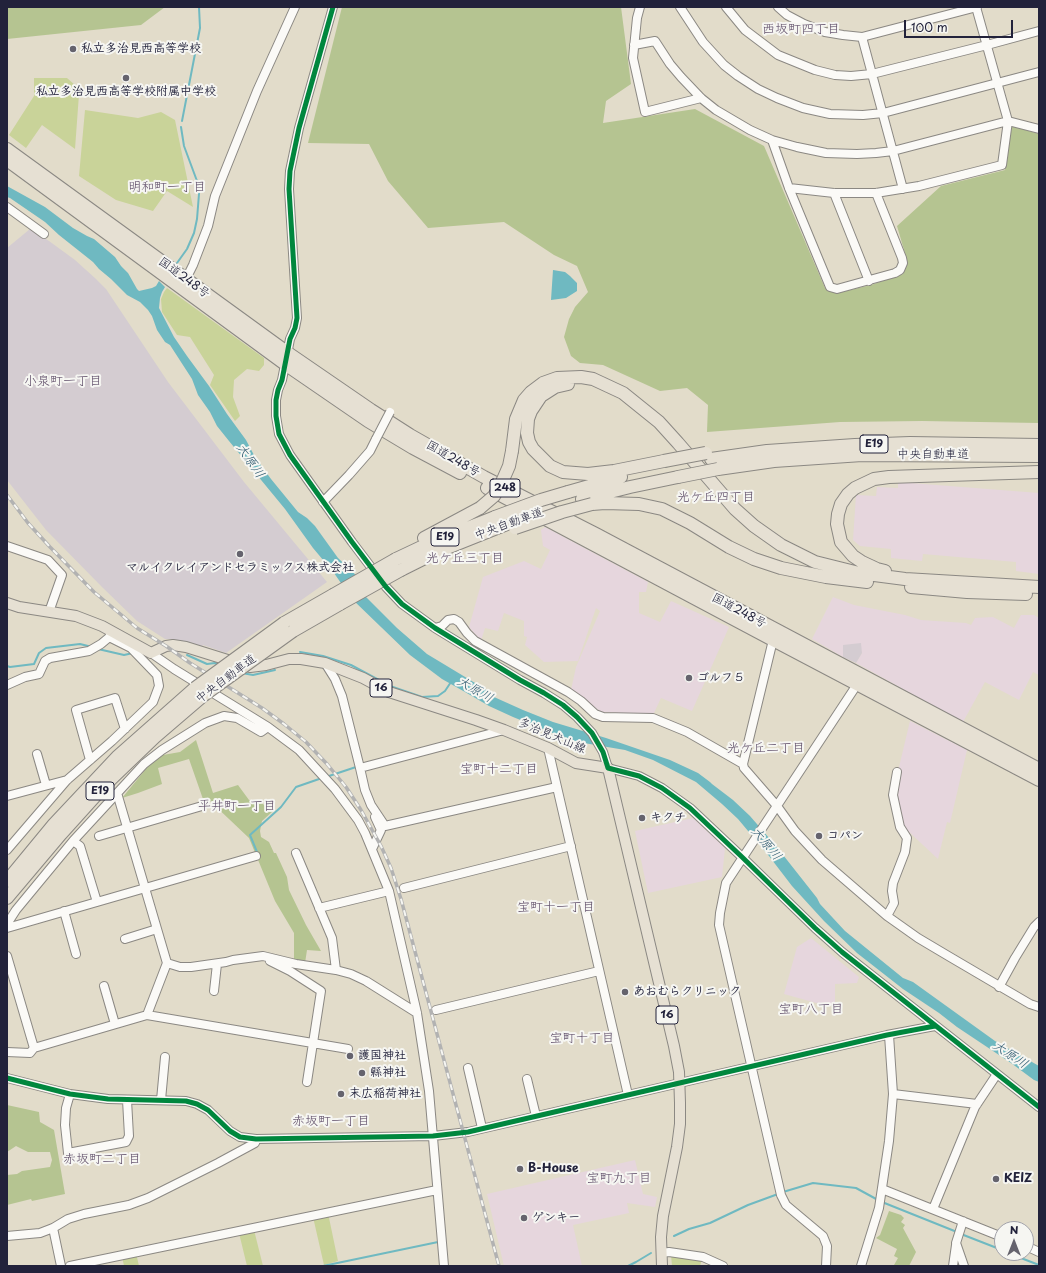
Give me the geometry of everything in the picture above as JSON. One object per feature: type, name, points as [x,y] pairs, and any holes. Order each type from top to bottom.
[{"type":"highway","name":"国道248号","points":[[7,149],[186,279],[368,421],[413,448],[773,640],[937,715],[1039,769]]},
{"type":"highway","name":"国道248号","points":[[7,160],[286,358],[456,462],[596,534],[1039,780]]},
{"type":"highway","points":[[397,561],[480,508],[494,496],[509,466],[516,419],[524,400],[531,392],[543,383],[557,378],[581,377],[593,379],[623,393],[659,422],[735,509],[754,526],[781,545],[815,562],[859,573],[905,579],[1039,587]]},
{"type":"highway","points":[[667,464],[588,474],[563,472],[550,466],[533,449],[529,442],[527,433],[528,419],[531,411],[541,396],[555,387],[564,384],[582,384],[611,393],[629,406],[661,434],[729,513],[754,535],[776,550],[812,568],[856,580]]},
{"type":"highway","name":"中央自動車道","points":[[587,502],[630,487],[678,476],[712,461],[767,451],[910,443],[1039,445]]},
{"type":"highway","name":"中央自動車道","points":[[7,881],[54,824],[127,748],[288,627],[397,561],[432,542],[542,500],[667,464],[712,461],[774,461],[862,455],[1039,456]]},
{"type":"highway","points":[[939,581],[876,569],[853,556],[841,542],[837,524],[841,504],[848,494],[864,483],[874,479],[889,477],[1039,472]]},
{"type":"highway","points":[[587,502],[639,504],[662,509],[690,523],[729,547],[754,559],[781,568],[826,577],[898,586],[967,592],[1039,595]]},
{"type":"highway","name":"E19","points":[[397,561],[437,552],[452,552],[511,526],[562,512],[587,502]]},
{"type":"highway","name":"中央自動車道","points":[[7,898],[61,834],[107,783],[200,692]]},
{"type":"main road","points":[[7,603],[76,616],[102,626],[112,635],[151,653]]},
{"type":"main road","name":"多治見犬山線","points":[[151,653],[173,644],[250,667],[266,665],[289,659],[301,659],[325,663],[363,678],[390,692],[504,730],[548,748],[576,763],[608,768]]},
{"type":"main road","name":"16","points":[[608,768],[679,1072],[680,1124],[677,1147],[663,1216],[661,1253],[662,1266]]},
{"type":"street","points":[[186,279],[208,226],[215,196],[257,91],[295,7]]},
{"type":"street","points":[[333,7],[299,128],[290,171],[289,189],[297,318],[295,328],[290,339],[276,400],[276,416],[279,434],[290,455],[386,587],[402,604],[435,628],[563,705],[592,733],[603,752],[608,768],[639,776],[662,788],[690,808],[745,854],[826,938],[1039,1107]]},
{"type":"street","points":[[640,7],[637,18],[632,58],[645,112],[701,98]]},
{"type":"street","points":[[680,7],[703,42],[724,65],[758,89],[803,108],[830,114],[863,115],[883,113],[1039,72]]},
{"type":"street","points":[[726,7],[745,30],[778,55],[815,70],[851,76],[872,74],[987,46],[1039,31]]},
{"type":"street","points":[[778,7],[792,18],[825,32],[862,37],[977,7],[1008,121],[1002,165],[925,185],[876,194],[834,194],[789,188]]},
{"type":"street","points":[[862,37],[903,189]]},
{"type":"street","points":[[634,45],[655,41],[670,64],[701,98],[716,110],[736,123],[772,140],[797,148],[826,153],[857,154],[893,151],[1008,121],[1039,128]]},
{"type":"street","points":[[772,140],[789,188],[830,287],[837,289],[869,281],[900,270],[903,263],[902,258],[876,194]]},
{"type":"street","points":[[834,194],[869,281]]},
{"type":"street","points":[[7,207],[44,234]]},
{"type":"street","points":[[323,502],[370,451],[390,412]]},
{"type":"street","points":[[7,546],[48,560],[62,575],[49,612]]},
{"type":"street","points":[[435,628],[442,626],[448,620],[454,619],[459,622],[475,641],[568,692],[581,701],[594,714],[603,717],[653,718],[687,732],[743,764]]},
{"type":"street","points":[[7,685],[25,677],[39,674],[45,661],[50,658],[89,651],[112,635],[131,648],[157,674],[159,686],[153,702],[67,780],[7,850]]},
{"type":"street","points":[[773,640],[743,764],[744,768],[775,808],[822,860],[887,916],[918,938],[999,987],[1030,1004],[1039,1007]]},
{"type":"street","points":[[151,653],[174,669],[268,727],[299,750],[325,777],[358,820],[372,849],[389,891],[417,1013],[429,1091],[444,1266]]},
{"type":"street","points":[[325,663],[335,679],[342,696],[365,790],[373,815],[381,830],[372,849]]},
{"type":"street","points":[[826,1266],[827,1246],[823,1236],[786,1205],[780,1192],[719,925],[726,884],[860,680]]},
{"type":"street","points":[[90,760],[76,710],[115,698],[125,729]]},
{"type":"street","points":[[7,924],[16,910],[73,841],[144,764],[162,750],[205,723],[224,716],[237,718],[262,732],[268,727]]},
{"type":"street","points":[[360,768],[504,730]]},
{"type":"street","points":[[548,748],[628,1095]]},
{"type":"street","points":[[36,754],[46,785]]},
{"type":"street","points":[[887,916],[894,903],[892,891],[893,884],[905,852],[907,838],[900,827],[893,795],[897,772]]},
{"type":"street","points":[[7,796],[67,780]]},
{"type":"street","points":[[371,805],[385,826],[557,788]]},
{"type":"street","points":[[117,793],[167,963],[147,1014]]},
{"type":"street","points":[[99,836],[202,806]]},
{"type":"street","points":[[73,841],[80,846],[97,902]]},
{"type":"street","points":[[404,888],[571,846]]},
{"type":"street","points":[[296,853],[332,938],[336,970]]},
{"type":"street","points":[[7,928],[256,856]]},
{"type":"street","points":[[319,908],[389,891]]},
{"type":"street","points":[[64,911],[76,954]]},
{"type":"street","points":[[999,987],[1034,927],[1039,922]]},
{"type":"street","points":[[125,939],[157,929]]},
{"type":"street","points":[[7,956],[34,1048]]},
{"type":"street","points":[[167,963],[180,967],[191,967],[263,956],[296,964],[336,970],[351,974],[366,981],[417,1013]]},
{"type":"street","points":[[263,956],[321,991],[307,1082]]},
{"type":"street","points":[[214,991],[217,964]]},
{"type":"street","points":[[436,1010],[599,971]]},
{"type":"street","points":[[104,986],[115,1024]]},
{"type":"street","points":[[7,1052],[30,1053],[34,1048],[147,1014],[348,1048]]},
{"type":"street","points":[[7,1078],[70,1094],[108,1099],[186,1101],[197,1104],[208,1110],[230,1131],[240,1137],[256,1139],[433,1136],[468,1132],[889,1035],[935,1026]]},
{"type":"street","points":[[861,1266],[881,1196],[889,1141],[893,1094],[889,1035]]},
{"type":"street","points":[[161,1100],[165,1057]]},
{"type":"street","points":[[468,1068],[482,1128]]},
{"type":"street","points":[[933,1209],[977,1104],[997,1074]]},
{"type":"street","points":[[527,1079],[536,1116]]},
{"type":"street","points":[[893,1094],[905,1093],[977,1104]]},
{"type":"street","points":[[70,1094],[66,1108],[65,1125],[68,1153],[126,1142],[129,1136],[127,1100]]},
{"type":"street","points":[[7,1236],[40,1233],[53,1228],[68,1219],[84,1214],[129,1206],[218,1164],[255,1143],[256,1139]]},
{"type":"street","points":[[70,1266],[437,1190]]},
{"type":"street","points":[[881,1196],[933,1209],[962,1224],[994,1234]]},
{"type":"street","points":[[953,1266],[957,1240],[962,1224]]},
{"type":"street","points":[[53,1228],[61,1266]]},
{"type":"street","points":[[957,1240],[964,1266]]},
{"type":"street","points":[[661,1253],[669,1252],[703,1257],[723,1266]]},
{"type":"shaded area","points":[[30,229],[75,260],[106,289],[168,382],[244,482],[327,582],[226,653],[203,645],[201,648],[173,639],[165,639],[137,621],[46,530],[7,480],[7,248]]},
{"type":"shaded area","points":[[898,482],[1039,493],[1039,574],[1016,571],[1016,562],[923,554],[922,561],[891,558],[891,549],[860,546],[853,540],[856,495],[876,496],[877,487],[898,488]]},
{"type":"shaded area","points":[[545,527],[648,582],[646,592],[639,592],[639,613],[660,622],[671,601],[729,627],[692,711],[661,698],[653,715],[601,712],[571,690],[576,667],[600,611],[596,608],[578,661],[544,662],[525,645],[527,637],[524,636],[524,621],[504,613],[498,631],[485,628],[481,641],[469,627],[483,577],[524,561],[541,569],[550,550],[543,546],[541,530]]},
{"type":"shaded area","points":[[833,597],[854,605],[905,615],[921,620],[966,623],[971,625],[975,618],[993,617],[1014,628],[1021,615],[1034,615],[1039,618],[1039,675],[1033,672],[1019,700],[985,682],[963,722],[856,663],[862,653],[843,645],[843,657],[812,639]]},
{"type":"shaded area","points":[[861,643],[862,653],[856,663],[843,657],[843,645]]},
{"type":"shaded area","points":[[910,721],[967,750],[950,823],[947,822],[938,859],[907,830],[898,818],[896,792],[899,767]]},
{"type":"shaded area","points":[[693,818],[725,848],[722,877],[648,893],[635,831]]},
{"type":"shaded area","points":[[811,938],[859,977],[857,983],[835,984],[835,1006],[827,1006],[784,994],[797,947]]},
{"type":"shaded area","points":[[635,1160],[643,1194],[657,1197],[655,1207],[627,1203],[629,1213],[573,1225],[582,1266],[504,1266],[487,1194]]},
{"type":"green space","points":[[7,7],[165,7],[141,25],[7,39]]},
{"type":"green space","points":[[342,7],[621,7],[631,84],[606,101],[603,123],[695,109],[764,146],[825,288],[838,293],[871,285],[903,274],[907,260],[897,226],[941,186],[1005,170],[1012,126],[1039,134],[1039,423],[922,421],[840,422],[707,432],[708,405],[687,388],[660,391],[603,365],[580,363],[571,356],[564,337],[569,319],[575,307],[588,292],[577,266],[554,255],[504,222],[428,228],[388,181],[369,144],[308,143]]},
{"type":"green space","points":[[34,78],[67,78],[75,85],[79,94],[75,149],[42,125],[26,148],[9,135],[34,96]]},
{"type":"green space","points":[[85,110],[138,118],[161,112],[175,120],[193,207],[167,191],[153,211],[116,200],[79,176]]},
{"type":"green space","points":[[167,288],[264,358],[264,365],[259,371],[247,369],[234,380],[233,397],[240,416],[235,421],[210,385],[214,375],[190,337],[177,335],[162,312],[161,299]]},
{"type":"green space","points":[[196,740],[213,793],[238,785],[249,800],[257,800],[273,811],[262,821],[260,831],[261,837],[269,842],[274,853],[276,853],[287,877],[289,890],[306,925],[321,951],[307,950],[305,963],[294,961],[294,933],[275,901],[249,838],[210,801],[204,802],[189,759],[158,768],[162,784],[122,798],[150,764],[163,755],[180,752]]},
{"type":"green space","points":[[7,1105],[39,1112],[40,1122],[54,1130],[65,1194],[32,1201],[31,1199],[7,1205],[7,1175],[50,1167],[52,1160],[50,1152],[28,1152],[16,1146],[7,1152]]},
{"type":"green space","points":[[889,1211],[901,1215],[904,1218],[901,1222],[905,1225],[903,1228],[916,1252],[909,1266],[894,1265],[898,1258],[894,1256],[897,1249],[876,1238],[880,1235]]},
{"type":"green space","points":[[328,1213],[338,1261],[324,1265],[313,1217]]},
{"type":"green space","points":[[254,1230],[263,1266],[247,1266],[239,1233]]},
{"type":"green space","points":[[136,1253],[139,1266],[124,1266],[122,1256]]},
{"type":"green space","points":[[671,1255],[702,1259],[700,1266],[672,1266]]},
{"type":"water","name":"大原川","points":[[7,186],[45,207],[73,228],[94,239],[115,257],[128,273],[139,291],[156,286],[159,281],[165,287],[160,298],[159,308],[174,337],[246,440],[255,457],[298,512],[315,526],[338,558],[361,580],[366,592],[366,597],[397,628],[427,654],[490,692],[494,697],[553,722],[670,760],[698,773],[733,800],[750,816],[776,846],[817,898],[820,904],[845,931],[903,978],[913,982],[995,1041],[1039,1066],[1039,1082],[903,989],[857,953],[824,921],[792,886],[738,819],[696,782],[653,760],[625,750],[578,742],[513,717],[489,706],[442,679],[410,655],[352,599],[285,509],[217,426],[210,412],[198,395],[192,379],[170,345],[165,342],[157,330],[148,310],[140,302],[127,295],[93,262],[45,222],[7,197]]},
{"type":"water","points":[[553,270],[565,272],[570,276],[577,283],[577,291],[566,298],[551,300]]},
{"type":"waterway","points":[[182,121],[200,28],[199,7]]},
{"type":"waterway","points":[[177,263],[187,249],[194,233],[199,194],[197,181],[184,146],[181,127]]},
{"type":"waterway","points":[[7,666],[10,667],[34,664],[39,653],[46,648],[80,644],[92,647]]},
{"type":"waterway","points":[[98,649],[124,655],[133,653]]},
{"type":"waterway","name":"大原川","points":[[300,652],[323,656],[351,665],[390,686],[422,697],[438,696],[445,691],[451,682]]},
{"type":"waterway","points":[[187,655],[207,664],[215,663],[219,665]]},
{"type":"waterway","points":[[242,673],[253,675],[275,670]]},
{"type":"waterway","points":[[326,777],[356,767]]},
{"type":"waterway","points":[[257,852],[250,835],[281,807],[296,787],[322,778]]},
{"type":"waterway","points":[[783,1192],[813,1183],[856,1188],[878,1200]]},
{"type":"waterway","points":[[674,1236],[689,1229],[710,1223],[748,1205],[778,1194]]},
{"type":"waterway","points":[[882,1202],[957,1232]]},
{"type":"waterway","points":[[961,1234],[994,1247]]},
{"type":"waterway","points":[[323,1266],[438,1242]]},
{"type":"waterway","points":[[628,1266],[651,1253]]},
{"type":"waterway","points":[[1029,1261],[1039,1265]]},
{"type":"railway","points":[[7,495],[28,523],[94,592],[137,628],[262,708],[284,724],[306,742],[327,764],[346,787],[361,810],[381,846],[391,868],[401,899],[499,1266]]},
{"type":"cycle path","points":[[333,7],[299,128],[290,171],[289,189],[297,318],[295,328],[290,339],[282,380],[276,400],[276,416],[279,434],[290,455],[352,542],[386,587],[402,604],[435,628],[563,705],[592,733],[603,752],[608,768],[639,776],[662,788],[690,808],[842,952],[1039,1107]]},
{"type":"cycle path","points":[[7,1078],[70,1094],[108,1099],[186,1101],[197,1104],[208,1110],[230,1131],[240,1137],[256,1139],[433,1136],[468,1132],[887,1035],[935,1026]]},
{"type":"place","name":"私立多治見西高等学校","points":[[73,49]]},
{"type":"place","name":"私立多治見西高等学校附属中学校","points":[[126,78]]},
{"type":"place","name":"マルイクレイアンドセラミックス株式会社","points":[[240,554]]},
{"type":"place","name":"ゴルフ５","points":[[689,678]]},
{"type":"place","name":"キクチ","points":[[642,818]]},
{"type":"place","name":"コパン","points":[[819,836]]},
{"type":"place","name":"あおむらクリニック","points":[[625,992]]},
{"type":"place","name":"護国神社","points":[[350,1056]]},
{"type":"place","name":"縣神社","points":[[362,1073]]},
{"type":"place","name":"末広稲荷神社","points":[[341,1094]]},
{"type":"place","name":"B-House","points":[[520,1169]]},
{"type":"place","name":"KEIZ","points":[[996,1179]]},
{"type":"place","name":"ゲンキー","points":[[524,1218]]},
{"type":"district","name":"西坂町四丁目","points":[[801,29]]},
{"type":"district","name":"明和町一丁目","points":[[167,187]]},
{"type":"district","name":"小泉町一丁目","points":[[63,381]]},
{"type":"district","name":"光ケ丘四丁目","points":[[716,497]]},
{"type":"district","name":"光ケ丘三丁目","points":[[465,558]]},
{"type":"district","name":"光ケ丘二丁目","points":[[766,748]]},
{"type":"district","name":"宝町十二丁目","points":[[499,769]]},
{"type":"district","name":"平井町一丁目","points":[[237,806]]},
{"type":"district","name":"宝町十一丁目","points":[[556,907]]},
{"type":"district","name":"宝町八丁目","points":[[811,1009]]},
{"type":"district","name":"宝町十丁目","points":[[582,1038]]},
{"type":"district","name":"赤坂町一丁目","points":[[331,1121]]},
{"type":"district","name":"赤坂町二丁目","points":[[102,1159]]},
{"type":"district","name":"宝町九丁目","points":[[619,1178]]}]
